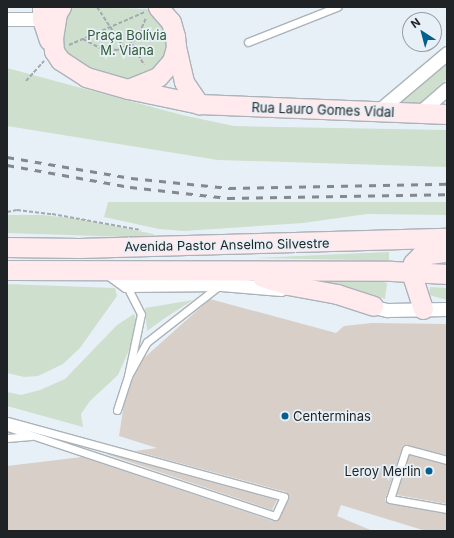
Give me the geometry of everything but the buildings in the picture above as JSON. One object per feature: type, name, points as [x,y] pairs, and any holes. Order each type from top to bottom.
[{"type":"main road","points":[[60,48],[54,23],[61,7]]},
{"type":"main road","points":[[128,89],[158,77],[172,61],[176,41],[178,7]]},
{"type":"main road","points":[[153,9],[171,22],[184,82],[199,104]]},
{"type":"main road","points":[[42,13],[60,48]]},
{"type":"main road","name":"Rua Lauro Gomes Vidal","points":[[60,48],[74,71],[128,89],[199,104],[447,114]]},
{"type":"main road","name":"Avenida Pastor Anselmo Silvestre","points":[[7,247],[87,248],[447,238]]},
{"type":"main road","points":[[423,309],[411,273],[413,263],[421,255],[447,252]]},
{"type":"main road","name":"Avenida Pastor Anselmo Silvestre","points":[[7,270],[447,274]]},
{"type":"main road","points":[[247,272],[288,285],[337,294],[373,306]]},
{"type":"street","points":[[7,19],[42,13]]},
{"type":"street","points":[[377,112],[447,53]]},
{"type":"street","points":[[419,113],[447,89]]},
{"type":"street","points":[[108,272],[126,285],[221,284],[287,289],[387,310],[447,309]]},
{"type":"lane","points":[[248,42],[337,7]]},
{"type":"lane","points":[[128,376],[147,342],[221,284]]},
{"type":"lane","points":[[117,410],[128,376],[141,314],[126,285]]},
{"type":"lane","points":[[7,421],[284,498],[275,516],[7,427]]},
{"type":"lane","points":[[7,438],[36,436]]},
{"type":"lane","points":[[447,460],[406,449],[390,499],[447,509]]},
{"type":"path","points":[[97,7],[124,48]]},
{"type":"path","points":[[26,81],[60,48],[153,9]]},
{"type":"path","points":[[83,39],[111,51],[124,48],[132,44],[146,22]]},
{"type":"path","points":[[132,44],[148,72]]},
{"type":"path","points":[[7,212],[16,210],[52,214],[149,232]]},
{"type":"green space","name":"Praça Bolívia M. Viana","points":[[67,7],[151,9],[171,35],[159,68],[132,80],[104,75],[74,61],[64,50],[59,40]]},
{"type":"green space","points":[[447,63],[447,79],[419,104],[402,102]]},
{"type":"green space","points":[[7,68],[182,115],[234,126],[447,130],[447,167],[218,160],[7,126]]},
{"type":"green space","points":[[108,202],[447,202],[447,215],[367,214],[303,223],[184,231],[159,229],[104,217]]},
{"type":"green space","points":[[7,215],[43,215],[78,219],[153,234],[157,238],[7,233]]},
{"type":"green space","points":[[389,252],[389,264],[357,260],[252,258]]},
{"type":"green space","points":[[290,279],[370,279],[387,283],[385,299],[340,284],[338,289]]},
{"type":"green space","points":[[7,284],[115,288],[117,296],[80,348],[63,364],[38,376],[24,377],[7,373]]},
{"type":"green space","points":[[430,287],[447,288],[447,300],[429,295]]},
{"type":"green space","points":[[193,300],[165,318],[147,331],[145,308]]},
{"type":"green space","points":[[134,314],[136,319],[130,348],[118,375],[90,401],[81,414],[83,427],[7,406],[7,392],[21,395],[40,390],[65,379],[117,325]]},
{"type":"railway","points":[[7,157],[131,178],[229,188],[447,184]]},
{"type":"railway","points":[[7,165],[130,187],[228,198],[447,194]]},
{"type":"place","name":"Centerminas","points":[[285,416]]},
{"type":"place","name":"Leroy Merlin","points":[[429,471]]}]
